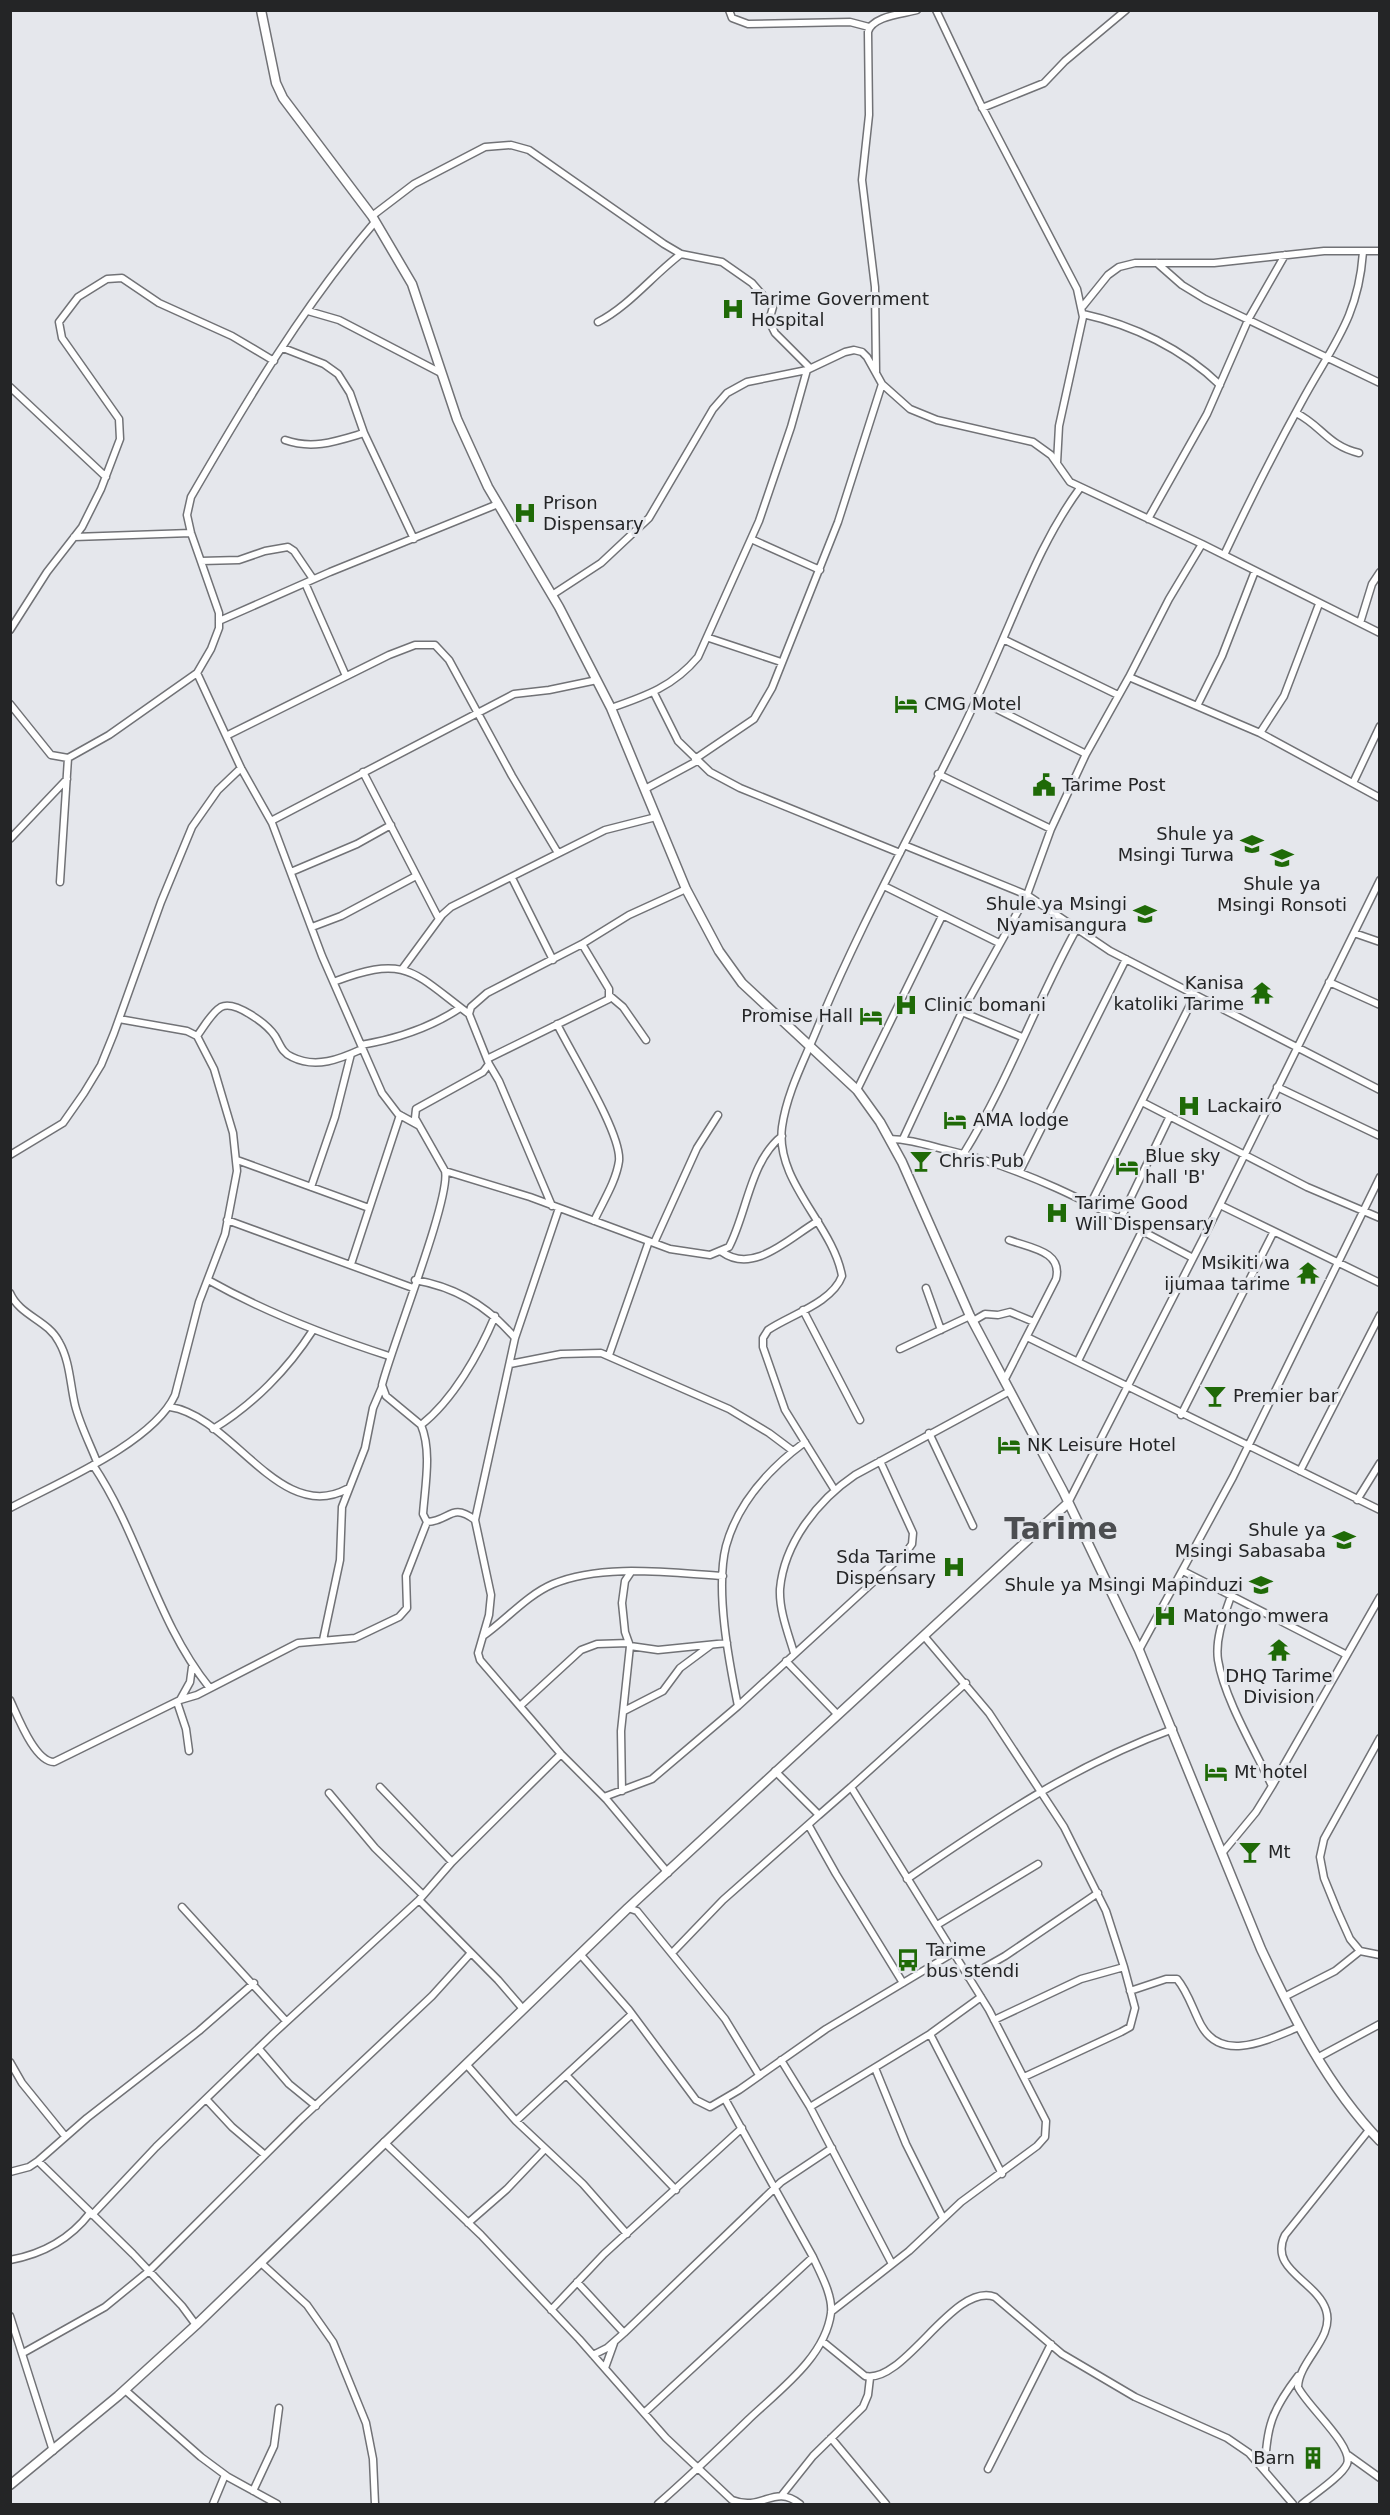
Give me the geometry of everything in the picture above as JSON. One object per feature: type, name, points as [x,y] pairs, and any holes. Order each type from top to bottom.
[{"type":"main road","points":[[261,10],[276,83],[283,98],[373,219],[412,284],[457,419],[498,504],[552,595],[611,708],[686,889],[719,951],[742,983],[809,1048],[857,1090],[888,1139],[939,1239],[972,1318],[1068,1503],[1139,1650],[1261,1949],[1284,1997],[1317,2058],[1369,2130],[1380,2141]]},
{"type":"main road","points":[[10,2485],[125,2390],[196,2325],[628,1908],[1068,1503]]},
{"type":"street","points":[[729,10],[732,18],[748,24],[850,22],[869,27]]},
{"type":"street","points":[[869,27],[877,21],[917,10]]},
{"type":"street","points":[[936,10],[982,108],[1077,289],[1083,306],[1059,426],[1057,464]]},
{"type":"street","points":[[982,108],[1044,83],[1065,61],[1126,10]]},
{"type":"street","points":[[869,27],[869,115],[862,180],[875,287],[876,374]]},
{"type":"street","points":[[10,704],[51,755],[68,758],[91,746],[197,673],[211,649],[219,613],[190,533],[187,515],[191,497],[251,395],[373,219],[414,184],[485,147],[511,145],[530,150],[681,254],[722,262],[752,283],[773,307],[769,321],[775,333],[808,369]]},
{"type":"street","points":[[1224,555],[1296,413],[1327,356],[1342,335],[1360,280],[1363,251]]},
{"type":"street","points":[[1083,306],[1108,275],[1119,267],[1134,263],[1214,263],[1285,255],[1380,251]]},
{"type":"street","points":[[598,322],[618,310],[652,276],[681,254]]},
{"type":"street","points":[[1148,519],[1208,414],[1249,318],[1285,255]]},
{"type":"street","points":[[1157,263],[1182,285],[1380,383]]},
{"type":"street","points":[[10,630],[47,573],[74,537],[106,477],[120,439],[119,419],[62,338],[59,322],[65,311],[85,292],[107,279],[122,278],[159,303],[232,336],[274,361]]},
{"type":"street","points":[[308,311],[339,320],[442,373]]},
{"type":"street","points":[[1083,314],[1110,321],[1169,347],[1202,368],[1220,385]]},
{"type":"street","points":[[283,348],[324,364],[338,374],[353,400],[364,433],[414,539]]},
{"type":"street","points":[[552,595],[601,563],[649,518],[713,409],[727,393],[747,382],[808,369],[854,350],[862,351],[882,384],[910,409],[938,420],[1033,442],[1051,455],[1070,482],[1080,488],[1202,544],[1380,633]]},
{"type":"street","points":[[611,708],[654,693],[684,674],[698,657],[709,638],[751,539],[791,427],[808,369]]},
{"type":"street","points":[[645,789],[696,760],[754,719],[772,688],[781,662],[800,623],[859,463],[882,384]]},
{"type":"street","points":[[10,387],[106,477]]},
{"type":"street","points":[[1296,413],[1309,419],[1333,443],[1359,453]]},
{"type":"street","points":[[285,440],[296,444],[324,445],[364,433]]},
{"type":"street","points":[[834,1489],[785,1410],[765,1359],[763,1347],[763,1338],[768,1330],[803,1310],[839,1285],[842,1276],[841,1267],[792,1175],[784,1154],[782,1128],[792,1088],[809,1048],[884,886],[938,774],[951,753],[1038,555],[1056,521],[1080,488]]},
{"type":"street","points":[[219,621],[313,579],[498,504]]},
{"type":"street","points":[[74,537],[190,533]]},
{"type":"street","points":[[751,539],[820,570]]},
{"type":"street","points":[[903,1139],[962,1012],[1027,895],[1051,829],[1086,754],[1202,544]]},
{"type":"street","points":[[201,561],[239,560],[265,551],[288,547],[294,551],[313,579]]},
{"type":"street","points":[[1197,706],[1222,656],[1255,571]]},
{"type":"street","points":[[1360,623],[1372,584],[1380,572]]},
{"type":"street","points":[[305,583],[346,676]]},
{"type":"street","points":[[1260,733],[1284,696],[1319,604]]},
{"type":"street","points":[[709,638],[781,662]]},
{"type":"street","points":[[1003,639],[1118,694]]},
{"type":"street","points":[[228,735],[346,676],[416,645],[435,645],[449,660],[512,776],[558,853]]},
{"type":"street","points":[[197,673],[228,735],[241,768],[271,821],[322,956],[336,981],[344,1008],[382,1093],[400,1115],[419,1125]]},
{"type":"street","points":[[1129,677],[1260,733],[1380,798]]},
{"type":"street","points":[[271,821],[514,694],[549,690],[597,680]]},
{"type":"street","points":[[654,693],[678,741],[710,772],[740,788],[900,853]]},
{"type":"street","points":[[975,699],[1086,754]]},
{"type":"street","points":[[1353,783],[1380,726]]},
{"type":"street","points":[[60,882],[68,758]]},
{"type":"street","points":[[10,1155],[63,1123],[100,1065],[157,912],[192,827],[218,790],[241,768]]},
{"type":"street","points":[[363,772],[439,919]]},
{"type":"street","points":[[938,774],[1051,829]]},
{"type":"street","points":[[10,839],[67,779]]},
{"type":"street","points":[[403,968],[439,919],[451,907],[605,830],[656,817]]},
{"type":"street","points":[[291,872],[335,854],[391,825]]},
{"type":"street","points":[[904,845],[1027,895],[1126,959],[1380,1090]]},
{"type":"street","points":[[312,927],[341,916],[416,876]]},
{"type":"street","points":[[512,878],[553,960]]},
{"type":"street","points":[[1068,1503],[1129,1388],[1380,880]]},
{"type":"street","points":[[884,886],[999,944]]},
{"type":"street","points":[[469,1014],[471,1007],[487,993],[553,960],[629,915],[686,889]]},
{"type":"street","points":[[857,1090],[942,916]]},
{"type":"street","points":[[963,1154],[980,1127],[1077,928]]},
{"type":"street","points":[[1354,933],[1380,942]]},
{"type":"street","points":[[582,944],[609,988],[610,996],[623,1007],[646,1040]]},
{"type":"street","points":[[1020,1171],[1126,959]]},
{"type":"street","points":[[336,981],[380,968],[403,968],[423,979],[469,1014],[488,1062],[499,1081],[556,1207],[515,1338],[475,1520],[491,1596],[489,1615],[478,1653],[480,1660],[561,1754],[604,1797],[668,1873]]},
{"type":"street","points":[[1329,982],[1380,1005]]},
{"type":"street","points":[[1090,1205],[1195,995]]},
{"type":"street","points":[[323,1640],[340,1560],[339,1530],[347,1489],[365,1448],[373,1408],[434,1224],[446,1179],[445,1171],[415,1118],[416,1109],[483,1072],[488,1062],[557,1024],[604,1002],[610,996]]},
{"type":"street","points":[[197,1036],[216,1011],[223,1006],[230,1006],[268,1027],[280,1047],[292,1058],[319,1063],[351,1054],[362,1047],[420,1030],[442,1020],[460,1008]]},
{"type":"street","points":[[962,1012],[1022,1037]]},
{"type":"street","points":[[10,1508],[95,1464],[140,1434],[170,1407],[199,1302],[221,1249],[237,1171],[237,1160],[226,1103],[208,1053],[197,1036],[187,1031],[119,1019]]},
{"type":"street","points":[[557,1024],[610,1124],[620,1153],[612,1183],[594,1221]]},
{"type":"street","points":[[311,1186],[335,1117],[351,1054]]},
{"type":"street","points":[[1277,1087],[1380,1136]]},
{"type":"street","points":[[1142,1102],[1307,1186],[1380,1218]]},
{"type":"street","points":[[351,1264],[400,1115]]},
{"type":"street","points":[[609,1355],[652,1242],[697,1148],[718,1115]]},
{"type":"street","points":[[1120,1220],[1170,1116]]},
{"type":"street","points":[[445,1171],[458,1173],[652,1242],[687,1253],[710,1255],[722,1252],[729,1247],[736,1235],[756,1176],[770,1148],[782,1136]]},
{"type":"street","points":[[888,1139],[903,1139],[1020,1171],[1193,1258]]},
{"type":"street","points":[[237,1160],[369,1208]]},
{"type":"street","points":[[1139,1650],[1233,1477],[1380,1176]]},
{"type":"street","points":[[1220,1205],[1273,1233],[1380,1283]]},
{"type":"street","points":[[227,1220],[413,1287]]},
{"type":"street","points":[[722,1252],[738,1261],[756,1259],[818,1221]]},
{"type":"street","points":[[1078,1361],[1142,1231]]},
{"type":"street","points":[[1181,1415],[1273,1233]]},
{"type":"street","points":[[1004,1381],[1035,1322],[1059,1268],[1055,1259],[1047,1254],[1009,1240]]},
{"type":"street","points":[[208,1280],[235,1295],[313,1330],[389,1356]]},
{"type":"street","points":[[415,1280],[448,1287],[466,1296],[495,1316],[515,1338]]},
{"type":"street","points":[[926,1288],[941,1330]]},
{"type":"street","points":[[10,1293],[14,1301],[28,1315],[50,1329],[60,1343],[76,1406],[95,1464],[192,1666],[209,1687]]},
{"type":"street","points":[[803,1310],[860,1420]]},
{"type":"street","points":[[900,1349],[941,1330],[985,1314],[998,1315],[1010,1312],[1035,1322]]},
{"type":"street","points":[[1300,1470],[1380,1315]]},
{"type":"street","points":[[421,1425],[433,1415],[464,1373],[495,1316]]},
{"type":"street","points":[[213,1429],[239,1413],[261,1392],[298,1353],[313,1330]]},
{"type":"street","points":[[1027,1337],[1181,1415],[1380,1510]]},
{"type":"street","points":[[510,1364],[561,1354],[592,1352],[609,1355],[729,1409],[769,1433],[793,1451]]},
{"type":"street","points":[[382,1386],[386,1396],[421,1425],[426,1450],[423,1514],[427,1522]]},
{"type":"street","points":[[794,1653],[783,1613],[780,1589],[798,1536],[814,1511],[834,1489],[929,1433],[1010,1391]]},
{"type":"street","points":[[170,1407],[193,1414],[281,1483],[305,1496],[330,1497],[347,1489]]},
{"type":"street","points":[[929,1433],[973,1526]]},
{"type":"street","points":[[738,1706],[727,1643],[723,1576],[726,1546],[744,1506],[761,1481],[805,1442]]},
{"type":"street","points":[[604,1797],[652,1779],[738,1706],[912,1544],[913,1533],[908,1520],[880,1461]]},
{"type":"street","points":[[1357,1500],[1380,1462]]},
{"type":"street","points":[[10,1700],[38,1755],[47,1762],[63,1758],[179,1701],[197,1695],[298,1643],[355,1638],[405,1613],[408,1567],[427,1522],[456,1511],[466,1513],[475,1520]]},
{"type":"street","points":[[1183,1571],[1347,1655]]},
{"type":"street","points":[[483,1636],[506,1620],[531,1597],[554,1583],[607,1573],[631,1572],[723,1576]]},
{"type":"street","points":[[622,1791],[621,1731],[630,1645],[622,1603],[625,1581],[631,1572]]},
{"type":"street","points":[[1231,1596],[1221,1630],[1218,1661],[1238,1714],[1272,1786]]},
{"type":"street","points":[[1223,1852],[1256,1812],[1380,1598]]},
{"type":"street","points":[[924,1636],[966,1683],[1041,1790],[1098,1893],[1124,1967],[1135,2008],[1130,2026],[1024,2077]]},
{"type":"street","points":[[520,1706],[581,1650],[597,1644],[630,1645],[658,1650],[727,1643]]},
{"type":"street","points":[[624,1712],[663,1691],[681,1668],[711,1645]]},
{"type":"street","points":[[786,1661],[838,1715]]},
{"type":"street","points":[[189,1751],[179,1701],[190,1682],[192,1666]]},
{"type":"street","points":[[672,1953],[723,1900],[809,1826],[966,1683]]},
{"type":"street","points":[[907,1879],[1041,1790],[1112,1754],[1173,1729]]},
{"type":"street","points":[[1380,1738],[1324,1839],[1320,1857],[1324,1878],[1350,1939],[1360,1951],[1380,1955]]},
{"type":"street","points":[[10,2260],[36,2254],[59,2243],[75,2230],[156,2147],[286,2021],[421,1898],[452,1862],[561,1754]]},
{"type":"street","points":[[776,1771],[819,1815]]},
{"type":"street","points":[[380,1787],[452,1862]]},
{"type":"street","points":[[831,2312],[927,2236],[943,2218],[1037,2146],[1045,2137],[1047,2129],[1041,2110],[981,1997],[851,1787]]},
{"type":"street","points":[[329,1793],[470,1954],[523,2009]]},
{"type":"street","points":[[809,1826],[903,1983]]},
{"type":"street","points":[[937,1925],[1038,1864]]},
{"type":"street","points":[[968,1977],[1005,1956],[1098,1893]]},
{"type":"street","points":[[182,1907],[254,1983],[286,2021]]},
{"type":"street","points":[[628,1908],[637,1911],[725,2019],[759,2075]]},
{"type":"street","points":[[1284,1997],[1335,1971],[1360,1951]]},
{"type":"street","points":[[580,1954],[632,2014],[696,2100],[710,2107],[826,2029],[953,1953]]},
{"type":"street","points":[[23,2353],[105,2307],[149,2271],[316,2106],[432,1996],[470,1954]]},
{"type":"street","points":[[994,2020],[1081,1980],[1124,1967]]},
{"type":"street","points":[[1130,1991],[1166,1979],[1177,1979],[1203,2029],[1213,2040],[1235,2047],[1253,2044],[1299,2026]]},
{"type":"street","points":[[10,2172],[29,2167],[38,2161],[65,2136],[199,2031],[254,1983]]},
{"type":"street","points":[[810,2107],[930,2034],[981,1997]]},
{"type":"street","points":[[516,2121],[632,2014]]},
{"type":"street","points":[[1317,2058],[1380,2024]]},
{"type":"street","points":[[930,2034],[1002,2174]]},
{"type":"street","points":[[259,2049],[289,2084],[316,2106]]},
{"type":"street","points":[[781,2060],[810,2107],[892,2264]]},
{"type":"street","points":[[10,2062],[22,2083],[65,2136]]},
{"type":"street","points":[[466,2064],[516,2121],[583,2184],[627,2234]]},
{"type":"street","points":[[875,2068],[906,2144],[943,2218]]},
{"type":"street","points":[[567,2076],[676,2190]]},
{"type":"street","points":[[658,2505],[780,2391],[822,2341],[831,2312],[825,2283],[813,2257],[725,2099]]},
{"type":"street","points":[[207,2100],[232,2127],[265,2156]]},
{"type":"street","points":[[551,2310],[627,2234],[742,2128]]},
{"type":"street","points":[[1265,2470],[1269,2422],[1283,2396],[1322,2340],[1327,2316],[1326,2308],[1316,2295],[1284,2262],[1280,2245],[1285,2235],[1369,2130]]},
{"type":"street","points":[[384,2142],[468,2223],[593,2355],[644,2413],[732,2500],[743,2504],[756,2504],[782,2495],[789,2496],[800,2505]]},
{"type":"street","points":[[593,2355],[614,2343],[775,2187],[832,2148]]},
{"type":"street","points":[[468,2223],[507,2189],[545,2149]]},
{"type":"street","points":[[38,2161],[149,2271],[182,2306],[196,2325]]},
{"type":"street","points":[[644,2413],[813,2257]]},
{"type":"street","points":[[261,2262],[307,2305],[333,2342],[366,2423],[373,2460],[375,2505]]},
{"type":"street","points":[[577,2282],[624,2333]]},
{"type":"street","points":[[870,2378],[880,2375],[909,2353],[973,2296],[982,2294],[995,2297],[1062,2354],[1135,2397],[1227,2438],[1249,2453],[1293,2505]]},
{"type":"street","points":[[10,2316],[52,2451]]},
{"type":"street","points":[[822,2341],[837,2356],[870,2378]]},
{"type":"street","points":[[604,2368],[614,2343]]},
{"type":"street","points":[[988,2469],[1051,2344]]},
{"type":"street","points":[[1300,2373],[1298,2387],[1301,2393],[1348,2455],[1380,2478]]},
{"type":"street","points":[[782,2495],[801,2469],[863,2407],[868,2395],[870,2378]]},
{"type":"street","points":[[125,2390],[138,2405],[165,2423],[201,2457],[225,2475],[277,2505]]},
{"type":"street","points":[[254,2491],[274,2446],[279,2408]]},
{"type":"street","points":[[831,2438],[886,2505]]},
{"type":"street","points":[[1302,2505],[1341,2471],[1347,2463],[1348,2455]]},
{"type":"street","points":[[216,2504],[225,2475]]},
{"type":"place","name":"Tarime Government Hospital","points":[[733,309]]},
{"type":"place","name":"Prison Dispensary","points":[[525,513]]},
{"type":"place","name":"CMG Motel","points":[[906,704]]},
{"type":"place","name":"Tarime Post","points":[[1044,785]]},
{"type":"place","name":"Shule ya Msingi Turwa","points":[[1252,844]]},
{"type":"place","name":"Shule ya Msingi Ronsoti","points":[[1282,858]]},
{"type":"place","name":"Shule ya Msingi Nyamisangura","points":[[1145,914]]},
{"type":"place","name":"Kanisa katoliki Tarime","points":[[1262,993]]},
{"type":"place","name":"Clinic bomani","points":[[906,1005]]},
{"type":"place","name":"Promise Hall","points":[[871,1016]]},
{"type":"place","name":"Lackairo","points":[[1189,1106]]},
{"type":"place","name":"AMA lodge","points":[[955,1120]]},
{"type":"place","name":"Chris Pub","points":[[921,1161]]},
{"type":"place","name":"Blue sky hall 'B'","points":[[1127,1166]]},
{"type":"place","name":"Tarime Good Will Dispensary","points":[[1057,1213]]},
{"type":"place","name":"Msikiti wa ijumaa tarime","points":[[1308,1273]]},
{"type":"place","name":"Premier bar","points":[[1215,1396]]},
{"type":"place","name":"NK Leisure Hotel","points":[[1009,1445]]},
{"type":"place","name":"Shule ya Msingi Sabasaba","points":[[1344,1540]]},
{"type":"place","name":"Sda Tarime Dispensary","points":[[954,1567]]},
{"type":"place","name":"Shule ya Msingi Mapinduzi","points":[[1261,1585]]},
{"type":"place","name":"Matongo mwera","points":[[1165,1616]]},
{"type":"place","name":"DHQ Tarime Division","points":[[1279,1650]]},
{"type":"place","name":"Mt hotel","points":[[1216,1772]]},
{"type":"place","name":"Mt","points":[[1250,1852]]},
{"type":"place","name":"Tarime bus stendi","points":[[908,1960]]},
{"type":"place","name":"Barn","points":[[1313,2458]]},
{"type":"district","name":"Tarime","points":[[1061,1529]]}]
